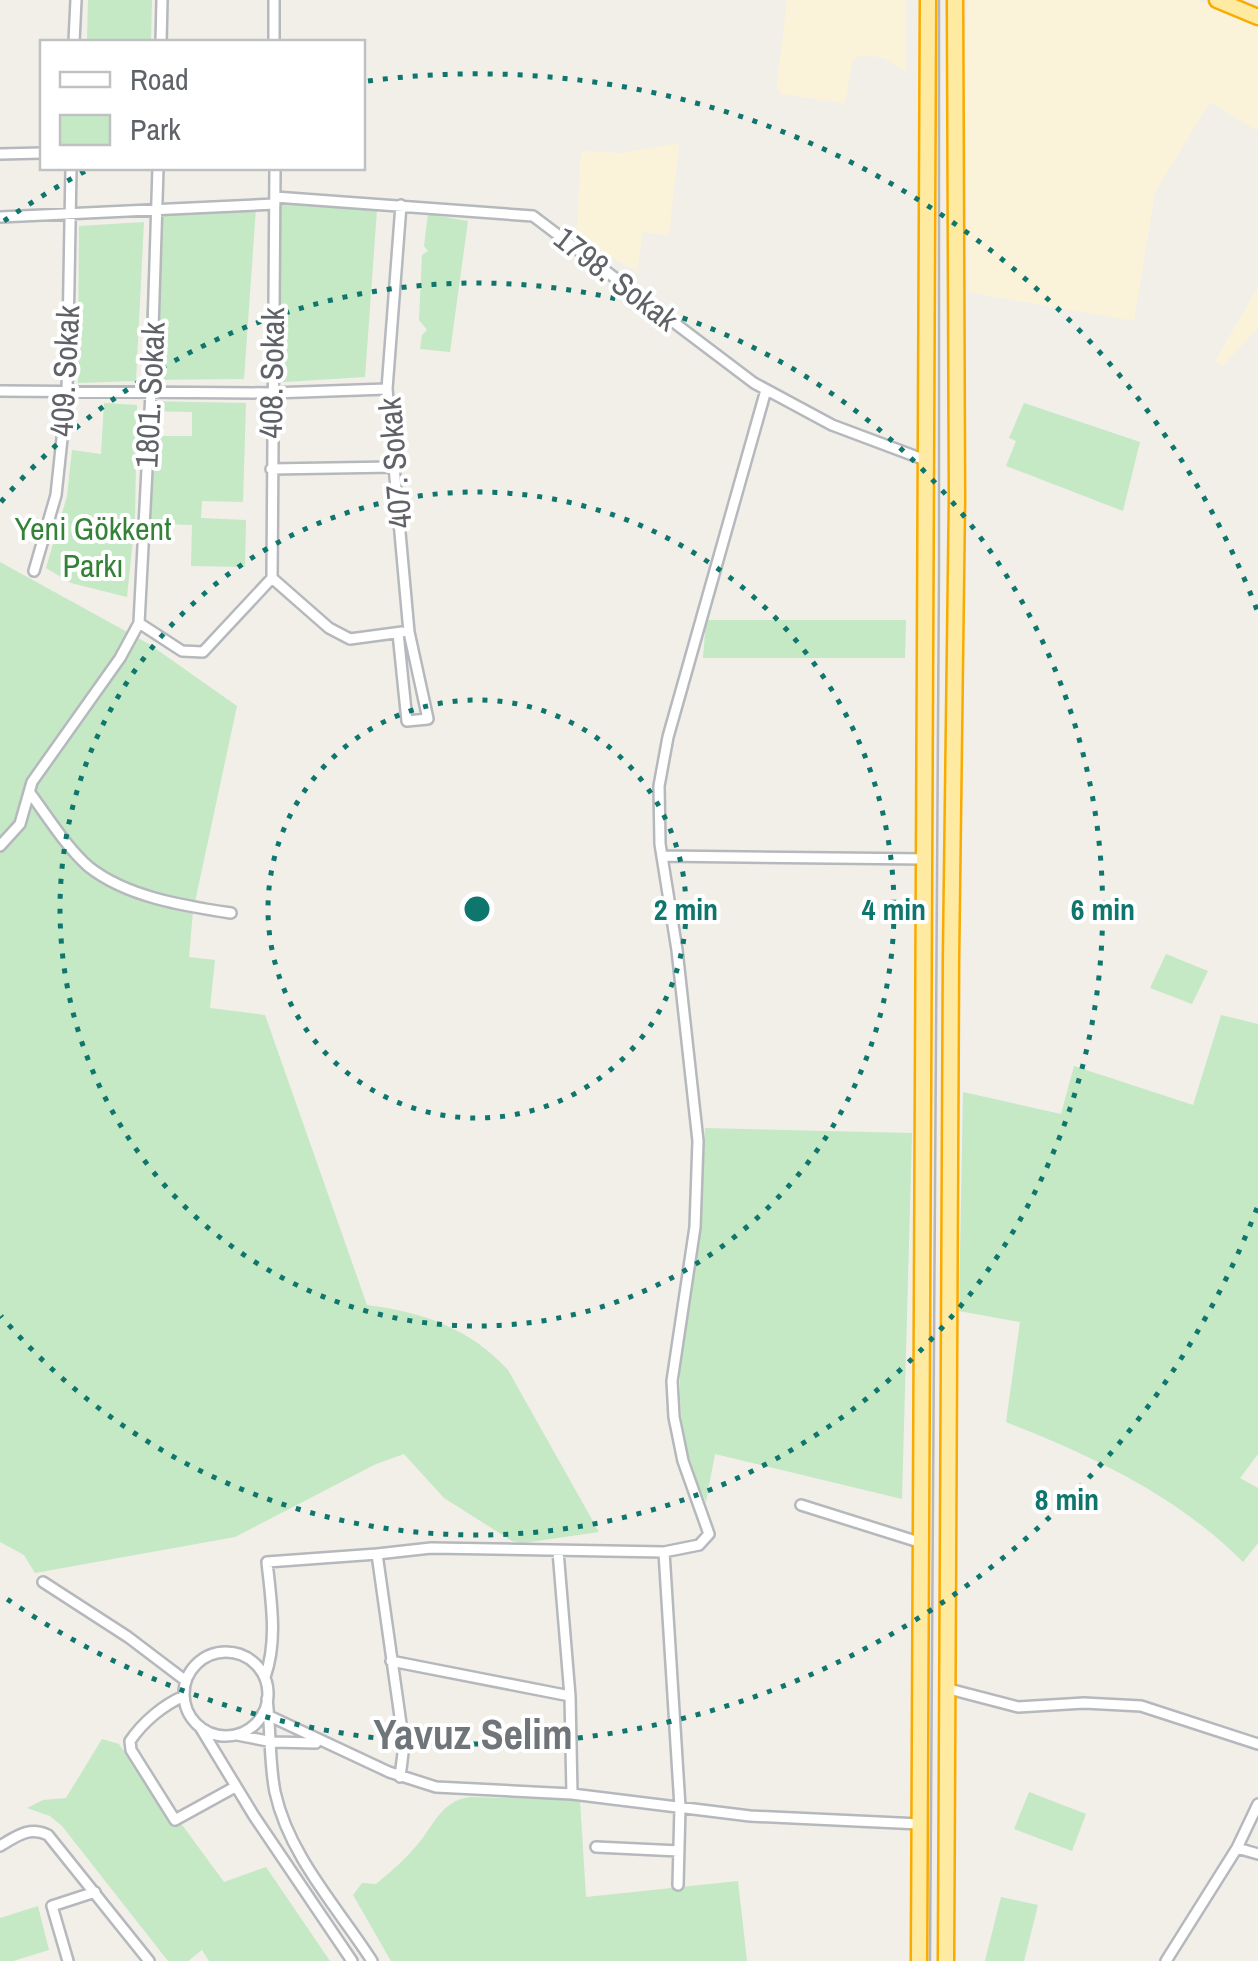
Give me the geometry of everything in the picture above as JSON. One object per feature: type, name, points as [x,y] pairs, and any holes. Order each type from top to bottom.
[{"type":"highway","points":[[946,1961],[958,0]]},
{"type":"highway","points":[[1217,0],[1258,15]]},
{"type":"highway","points":[[1236,0],[1258,15]]},
{"type":"highway","points":[[918,1961],[928,4]]},
{"type":"street","points":[[74,40],[76,0]]},
{"type":"street","points":[[161,40],[162,0]]},
{"type":"street","points":[[274,0],[274,40]]},
{"type":"street","points":[[0,154],[40,153]]},
{"type":"street","name":"409. Sokak","points":[[34,571],[56,496],[67,392],[71,170]]},
{"type":"street","name":"1801. Sokak","points":[[138,622],[158,170]]},
{"type":"street","name":"408. Sokak","points":[[272,578],[274,170]]},
{"type":"street","name":"1798. Sokak","points":[[0,217],[70,216],[274,200],[519,213],[538,218],[707,350],[766,390],[832,425],[928,461]]},
{"type":"street","name":"407. Sokak","points":[[400,205],[388,388],[407,721],[428,719],[403,632]]},
{"type":"street","points":[[0,391],[272,393],[388,388]]},
{"type":"street","points":[[264,1678],[270,1663],[272,1614],[267,1562],[431,1548],[664,1552],[702,1544],[709,1530],[683,1461],[672,1397],[695,1227],[698,1140],[658,814],[664,754],[766,390]]},
{"type":"street","points":[[271,469],[394,467]]},
{"type":"street","points":[[0,846],[20,824],[32,782],[120,658],[138,622],[182,652],[204,652],[272,578],[329,628],[350,638],[403,632]]},
{"type":"street","points":[[30,793],[80,859],[99,874],[162,899],[230,913]]},
{"type":"street","points":[[662,856],[925,859]]},
{"type":"street","points":[[801,1505],[922,1542]]},
{"type":"street","points":[[558,1551],[570,1696],[572,1794]]},
{"type":"street","points":[[664,1552],[680,1807],[678,1885]]},
{"type":"street","points":[[376,1554],[404,1744],[400,1777]]},
{"type":"street","points":[[44,1582],[186,1681]]},
{"type":"street","points":[[352,1961],[187,1710],[186,1681],[203,1658],[224,1652],[251,1660],[264,1678],[266,1714],[273,1742],[273,1778],[288,1828],[312,1872],[372,1961]]},
{"type":"street","points":[[390,1660],[570,1696]]},
{"type":"street","points":[[950,1689],[1018,1707],[1084,1702],[1141,1706],[1258,1744]]},
{"type":"street","points":[[184,1696],[170,1702],[139,1729],[130,1741],[131,1750],[175,1820],[235,1786]]},
{"type":"street","points":[[266,1714],[400,1777],[460,1790],[572,1794],[750,1816],[920,1824]]},
{"type":"street","points":[[235,1734],[266,1714]]},
{"type":"street","points":[[200,1727],[220,1735],[273,1742],[322,1743]]},
{"type":"street","points":[[1166,1961],[1237,1848],[1258,1804]]},
{"type":"street","points":[[0,1846],[24,1831],[44,1832],[52,1838],[149,1961]]},
{"type":"street","points":[[596,1847],[679,1851]]},
{"type":"street","points":[[1237,1848],[1258,1854]]},
{"type":"street","points":[[68,1961],[52,1906],[94,1892]]},
{"type":"green space","points":[[88,0],[152,0],[151,40],[87,40]]},
{"type":"green space","points":[[274,204],[377,209],[365,377],[268,383]]},
{"type":"green space","points":[[256,208],[244,379],[143,380],[151,213]]},
{"type":"green space","points":[[428,214],[468,221],[450,352],[420,349],[427,330],[419,320],[422,255],[428,251],[424,246]]},
{"type":"green space","points":[[144,222],[136,381],[78,383],[79,226]]},
{"type":"green space","points":[[144,401],[246,403],[243,502],[202,501],[201,518],[246,520],[245,567],[191,566],[192,525],[141,523],[143,436],[192,436],[192,412],[144,411]]},
{"type":"green space","name":"Yeni Gökkent Parkı","points":[[104,403],[137,405],[135,519],[127,597],[71,583],[46,568],[67,496],[72,450],[101,454]]},
{"type":"green space","points":[[1024,403],[1140,442],[1123,511],[1006,466],[1016,441],[1009,438]]},
{"type":"green space","points":[[0,562],[149,644],[237,706],[193,911],[189,957],[215,960],[210,1008],[265,1015],[367,1305],[444,1324],[493,1355],[508,1370],[599,1532],[523,1543],[512,1541],[444,1498],[404,1454],[376,1464],[235,1537],[35,1573],[24,1555],[0,1542]]},
{"type":"green space","points":[[706,620],[906,620],[905,658],[703,658]]},
{"type":"green space","points":[[1166,954],[1208,971],[1192,1004],[1150,988]]},
{"type":"green space","points":[[1221,1015],[1258,1024],[1258,1454],[1240,1478],[1258,1488],[1258,1543],[1243,1562],[1190,1516],[1161,1497],[1071,1449],[1006,1422],[1020,1322],[959,1311],[963,1092],[1061,1114],[1074,1066],[1193,1105]]},
{"type":"green space","points":[[705,1128],[912,1133],[902,1499],[715,1454],[706,1502],[684,1436],[680,1374],[700,1215]]},
{"type":"green space","points":[[102,1739],[119,1744],[167,1817],[173,1824],[180,1822],[224,1882],[266,1867],[330,1961],[209,1961],[202,1950],[188,1961],[168,1961],[62,1826],[50,1816],[27,1808],[43,1800],[66,1798]]},
{"type":"green space","points":[[1029,1792],[1086,1814],[1072,1851],[1014,1829]]},
{"type":"green space","points":[[470,1797],[580,1800],[586,1897],[738,1881],[747,1961],[391,1961],[353,1895],[362,1883],[376,1884],[398,1865],[445,1808]]},
{"type":"green space","points":[[1001,1897],[1038,1905],[1024,1961],[985,1961]]},
{"type":"green space","points":[[38,1906],[49,1950],[0,1961],[0,1918]]},
{"type":"sand","points":[[787,0],[906,0],[906,74],[882,58],[861,56],[853,58],[845,103],[781,94],[777,86]]},
{"type":"sand","points":[[968,0],[1198,0],[1258,27],[1258,131],[1210,102],[1155,192],[1134,321],[968,292]]},
{"type":"sand","points":[[679,143],[669,235],[643,232],[637,271],[577,232],[581,151],[621,153]]},
{"type":"sand","points":[[1258,287],[1258,328],[1222,366],[1215,361]]},
{"type":"tram line","points":[[930,1961],[939,0]]},
{"type":"district","name":"Yavuz Selim","points":[[473,1734]]}]
